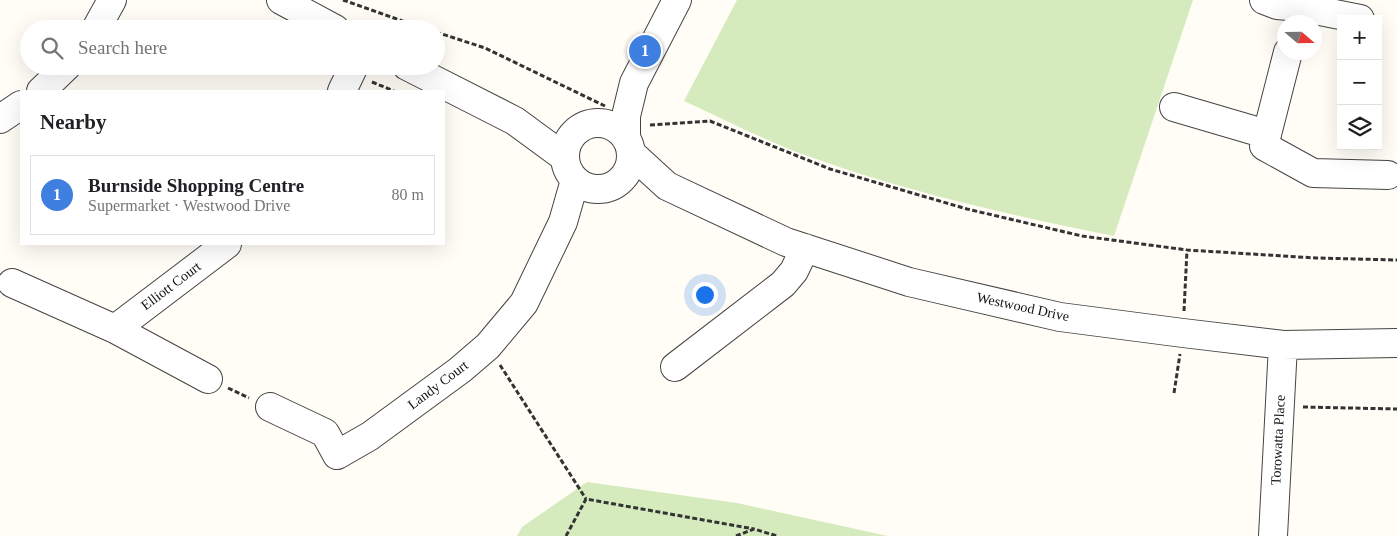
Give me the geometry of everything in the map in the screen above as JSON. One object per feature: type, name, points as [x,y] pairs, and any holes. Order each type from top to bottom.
[{"type":"street","points":[[101,20],[111,0]]},
{"type":"street","points":[[281,0],[318,20]]},
{"type":"street","points":[[587,177],[566,146],[609,128],[677,0]]},
{"type":"street","points":[[1264,0],[1300,10],[1337,16]]},
{"type":"street","points":[[1368,15],[1374,0]]},
{"type":"street","points":[[1286,60],[1264,146],[1313,173],[1388,176]]},
{"type":"street","points":[[42,90],[58,75]]},
{"type":"street","points":[[342,90],[350,75]]},
{"type":"street","points":[[425,75],[514,121],[587,177],[625,175],[629,165],[609,128]]},
{"type":"street","points":[[0,119],[20,106]]},
{"type":"street","points":[[1174,107],[1266,134]]},
{"type":"street","points":[[514,121],[609,128]]},
{"type":"street","name":"Westwood Drive","points":[[609,128],[667,186]]},
{"type":"street","name":"Westwood Drive","points":[[587,177],[667,186],[786,242],[909,282],[1060,317],[1283,345],[1397,343]]},
{"type":"street","name":"Landy Court","points":[[270,407],[325,433],[336,455],[370,436],[460,370],[488,346],[524,303],[587,177]]},
{"type":"street","name":"Elliott Court","points":[[115,329],[225,245]]},
{"type":"street","points":[[675,367],[783,284],[794,271],[805,248]]},
{"type":"street","points":[[12,283],[115,329],[208,379]]},
{"type":"street","name":"Torowatta Place","points":[[1273,536],[1283,345]]},
{"type":"path","points":[[343,0],[400,20]]},
{"type":"path","points":[[445,35],[485,48],[609,128],[710,121],[830,169],[967,209],[1082,236],[1187,250],[1316,258],[1397,260]]},
{"type":"path","points":[[488,346],[586,499],[754,529],[777,536]]},
{"type":"path","points":[[208,379],[270,407]]},
{"type":"path","points":[[1298,407],[1397,409]]},
{"type":"path","points":[[566,536],[586,499]]},
{"type":"path","points":[[736,536],[754,529]]},
{"type":"green space","points":[[737,0],[1193,0],[1114,236],[956,201],[840,167],[787,148],[684,101]]},
{"type":"green space","points":[[587,482],[737,503],[888,536],[517,536],[522,527]]},
{"type":"place","name":"Burnside Shopping Centre","points":[[645,51]]}]
